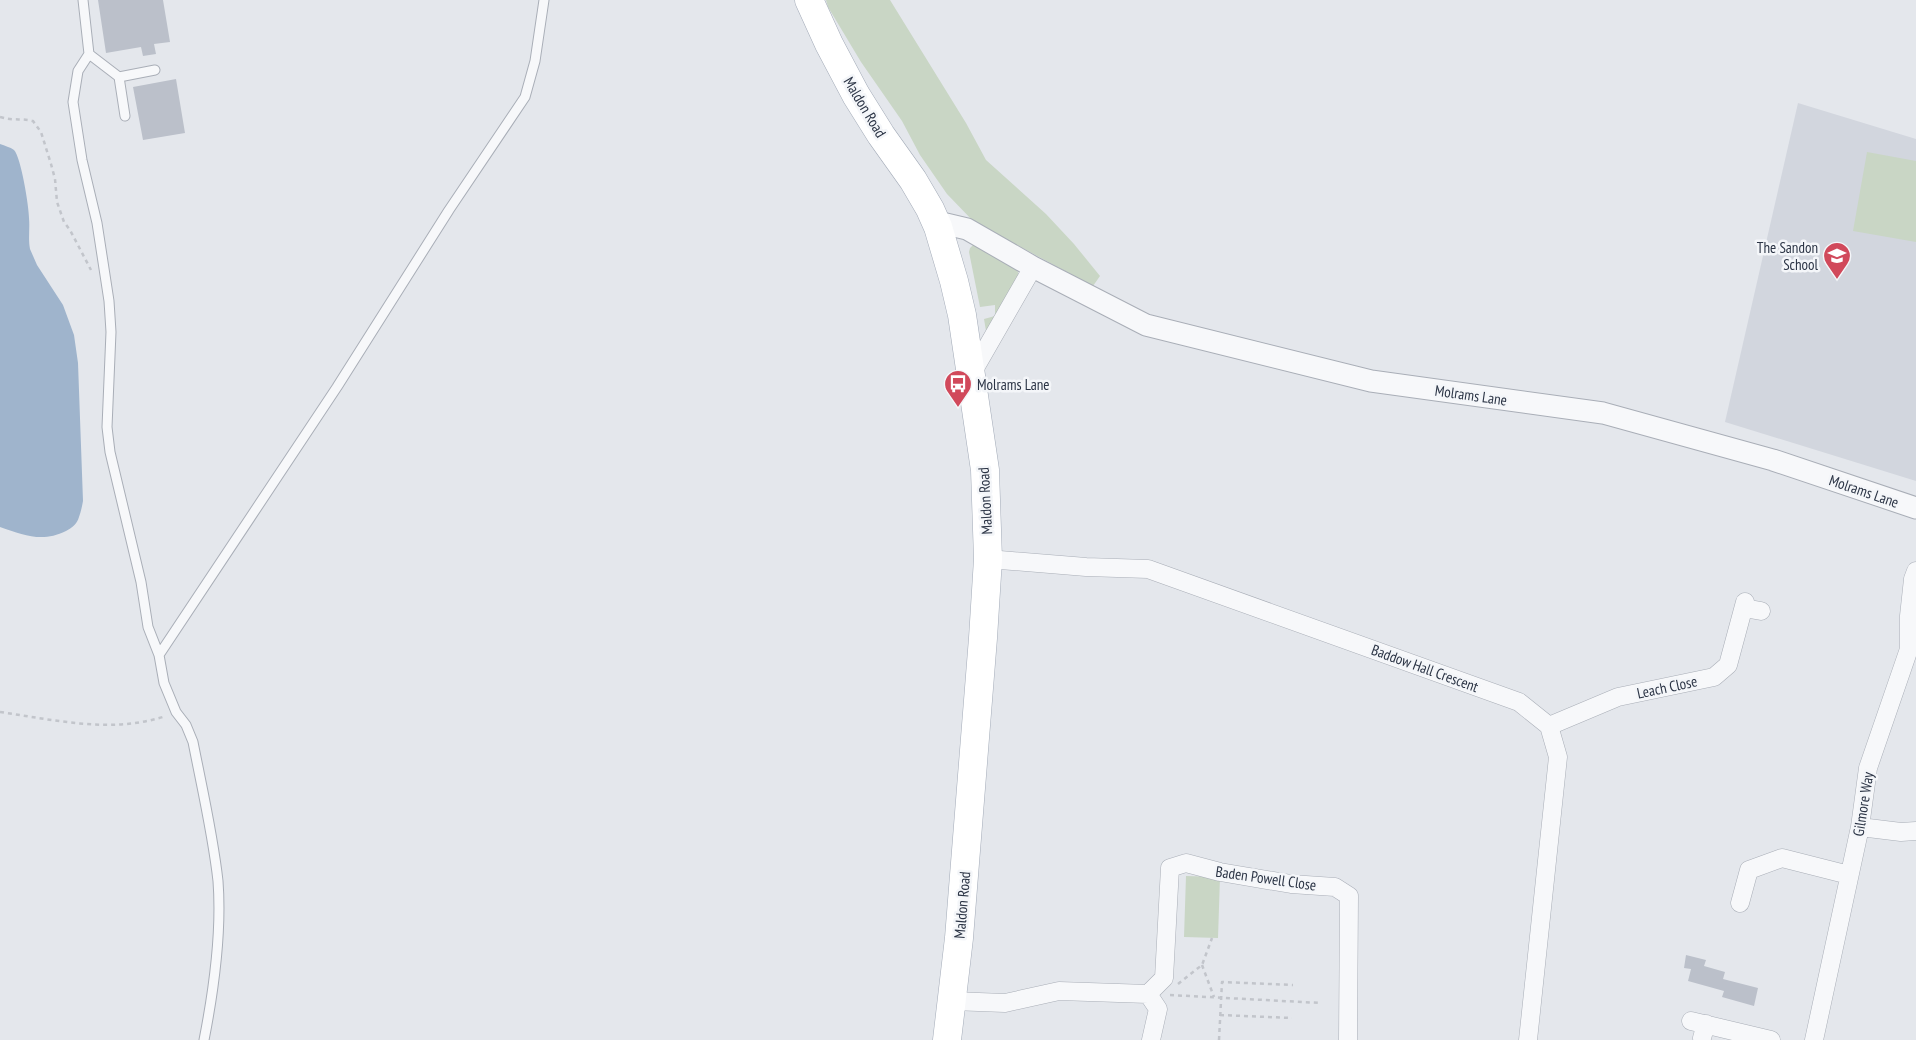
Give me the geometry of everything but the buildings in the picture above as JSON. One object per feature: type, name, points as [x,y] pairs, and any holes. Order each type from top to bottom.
[{"type":"main road","name":"Maldon Road","points":[[808,2],[856,95],[881,135],[913,180],[938,227],[952,272],[962,315],[985,470],[988,559],[983,638],[961,918],[947,1040]]},
{"type":"street","name":"Molrams Lane","points":[[938,227],[946,224],[967,229],[1033,267],[1146,325],[1370,381],[1603,413],[1773,460],[1916,508]]},
{"type":"street","points":[[972,376],[1033,267]]},
{"type":"street","name":"Baddow Hall Crescent","points":[[988,559],[1086,567],[1148,569],[1519,702],[1549,726]]},
{"type":"street","name":"Gilmore Way","points":[[1814,1040],[1860,827],[1868,768],[1909,650],[1909,616],[1913,579],[1916,571]]},
{"type":"street","name":"Leach Close","points":[[1549,726],[1618,697],[1714,677],[1728,665],[1744,605],[1761,611]]},
{"type":"street","points":[[1528,1040],[1558,757],[1549,726]]},
{"type":"street","points":[[1860,827],[1901,832],[1916,831]]},
{"type":"street","points":[[1740,903],[1749,870],[1782,858],[1849,875]]},
{"type":"street","name":"Baden Powell Close","points":[[1154,994],[1164,978],[1170,868],[1186,863],[1220,872],[1291,884],[1335,887],[1349,896],[1348,1040]]},
{"type":"street","points":[[952,1001],[1005,1003],[1060,991],[1154,994],[1158,1009],[1151,1040]]},
{"type":"street","points":[[1700,1027],[1771,1040]]},
{"type":"lane","points":[[83,0],[88,54],[78,71],[73,102],[82,160],[97,223],[109,301],[111,332],[107,427],[110,452],[141,582],[148,627],[159,656],[164,683],[176,712],[186,725],[193,742],[218,881],[218,938],[211,1004],[204,1040]]},
{"type":"lane","points":[[159,656],[337,387],[449,210],[525,98],[534,61],[544,0]]},
{"type":"lane","points":[[88,54],[119,77],[125,116]]},
{"type":"lane","points":[[119,77],[155,70]]},
{"type":"path","points":[[0,117],[14,121],[33,121],[41,132],[55,179],[57,202],[92,271]]},
{"type":"path","points":[[0,712],[90,725],[122,726],[150,721],[176,712]]},
{"type":"path","points":[[1154,994],[1180,982],[1202,965],[1212,938]]},
{"type":"path","points":[[1202,965],[1214,997]]},
{"type":"path","points":[[1219,1040],[1222,982],[1294,984]]},
{"type":"path","points":[[1154,994],[1321,1003]]},
{"type":"path","points":[[1220,1015],[1292,1018]]},
{"type":"shaded area","name":"The Sandon School","points":[[1798,103],[1916,139],[1916,481],[1725,422]]},
{"type":"green space","points":[[826,0],[890,0],[966,123],[986,160],[1046,214],[1074,244],[1100,276],[1093,286],[974,222],[947,194],[920,155],[902,121],[861,62],[828,7]]},
{"type":"green space","points":[[1867,152],[1916,161],[1916,242],[1853,231]]},
{"type":"green space","points":[[975,243],[982,244],[1016,267],[1018,273],[1016,282],[989,330],[986,331],[984,319],[995,316],[995,305],[980,307],[969,252]]},
{"type":"green space","points":[[1186,876],[1220,877],[1218,938],[1184,937]]},
{"type":"water","points":[[0,144],[14,150],[17,154],[28,204],[30,249],[37,265],[63,305],[74,335],[78,363],[83,501],[81,511],[74,526],[49,537],[17,533],[0,527]]},
{"type":"place","name":"The Sandon School","points":[[1837,280]]},
{"type":"place","name":"Molrams Lane","points":[[958,408]]}]
